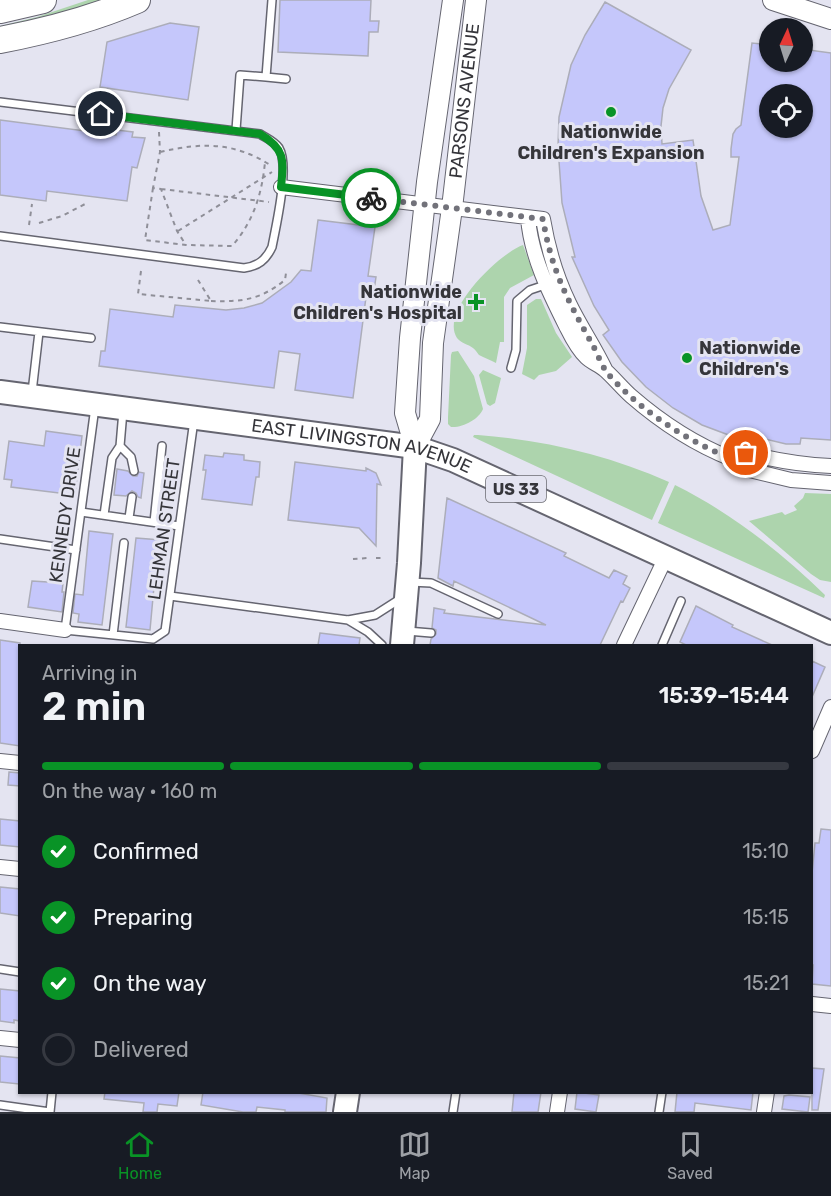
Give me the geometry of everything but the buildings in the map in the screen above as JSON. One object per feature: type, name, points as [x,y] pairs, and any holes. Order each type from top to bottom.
[{"type":"highway","points":[[0,10],[43,0]]},
{"type":"highway","points":[[0,40],[38,33],[91,18],[137,0]]},
{"type":"main road","name":"EAST LIVINGSTON AVENUE","points":[[0,392],[415,447],[453,460],[831,633]]},
{"type":"main road","name":"PARSONS AVENUE","points":[[403,638],[415,447]]},
{"type":"main road","points":[[345,1112],[348,1094]]},
{"type":"street","name":"PARSONS AVENUE","points":[[415,447],[405,413],[410,338],[425,204],[453,0]]},
{"type":"street","name":"PARSONS AVENUE","points":[[415,447],[430,419],[433,343],[452,208],[476,0]]},
{"type":"street","points":[[773,0],[831,19]]},
{"type":"street","points":[[281,187],[543,219],[552,282]]},
{"type":"street","points":[[528,218],[532,242],[552,282],[571,336],[585,357],[606,371],[629,395],[658,419],[683,436],[732,459],[737,467],[791,480],[831,483]]},
{"type":"street","points":[[732,459],[746,453],[784,462],[831,466]]},
{"type":"street","points":[[624,644],[666,557]]},
{"type":"street","points":[[0,621],[65,630]]},
{"type":"street","points":[[813,750],[831,707]]},
{"type":"street","points":[[0,761],[18,763]]},
{"type":"street","points":[[0,867],[18,869]]},
{"type":"street","points":[[813,1004],[831,1006]]},
{"type":"street","points":[[0,1038],[18,1040]]},
{"type":"street","points":[[558,1112],[560,1094]]},
{"type":"street","points":[[764,1112],[767,1094]]},
{"type":"lane","points":[[266,77],[272,0]]},
{"type":"lane","points":[[236,130],[240,75],[286,79]]},
{"type":"lane","points":[[0,102],[260,134],[274,142],[279,149],[284,167],[272,247],[268,256],[253,267],[244,268],[0,236]]},
{"type":"lane","points":[[512,368],[516,350],[517,301],[530,290],[552,282]]},
{"type":"lane","points":[[0,327],[91,338]]},
{"type":"lane","points":[[32,396],[39,332]]},
{"type":"lane","name":"KENNEDY DRIVE","points":[[65,630],[95,405]]},
{"type":"lane","points":[[105,515],[112,458],[120,446],[123,408]]},
{"type":"lane","name":"LEHMAN STREET","points":[[138,641],[153,639],[165,631],[194,417]]},
{"type":"lane","points":[[120,446],[131,457],[134,471]]},
{"type":"lane","points":[[154,522],[162,446]]},
{"type":"lane","points":[[129,518],[132,497]]},
{"type":"lane","points":[[81,512],[179,526]]},
{"type":"lane","points":[[0,539],[76,550]]},
{"type":"lane","points":[[113,635],[124,543]]},
{"type":"lane","points":[[170,596],[348,620],[375,615],[407,588],[431,583],[498,614]]},
{"type":"lane","points":[[662,644],[681,601]]},
{"type":"lane","points":[[348,620],[368,632],[381,644]]},
{"type":"lane","points":[[65,630],[113,635],[138,641]]},
{"type":"lane","points":[[403,638],[431,633]]},
{"type":"lane","points":[[0,969],[18,972]]},
{"type":"lane","points":[[0,1105],[50,1112],[52,1094]]},
{"type":"lane","points":[[453,1112],[456,1094]]},
{"type":"lane","points":[[659,1112],[662,1094]]},
{"type":"path","points":[[159,133],[160,152],[145,240],[186,245],[232,246],[246,228],[259,200],[265,162]]},
{"type":"path","points":[[160,152],[209,144],[237,148],[273,167],[272,173],[177,231]]},
{"type":"path","points":[[153,188],[269,202]]},
{"type":"path","points":[[161,189],[177,231],[186,245]]},
{"type":"path","points":[[39,223],[62,216],[87,203]]},
{"type":"path","points":[[29,225],[32,204]]},
{"type":"path","points":[[141,271],[138,294],[238,302],[270,292],[285,280],[286,273]]},
{"type":"path","points":[[198,280],[211,301]]},
{"type":"path","points":[[353,559],[368,558]]},
{"type":"path","points":[[376,558],[385,558]]},
{"type":"green space","points":[[88,0],[105,0],[79,10],[0,31],[0,26],[37,17]]},
{"type":"green space","points":[[523,245],[534,275],[510,288],[504,297],[504,342],[500,342],[496,363],[479,355],[457,338],[454,327],[456,313],[475,284],[487,271],[500,259]]},
{"type":"green space","points":[[536,299],[541,299],[556,333],[572,357],[556,371],[539,375],[534,380],[522,374],[527,348],[527,305]]},
{"type":"green space","points":[[458,351],[474,376],[483,409],[470,422],[451,427],[448,424],[448,417],[451,355],[452,352]]},
{"type":"green space","points":[[483,370],[501,378],[495,403],[490,406],[487,404],[479,375]]},
{"type":"green space","points":[[474,435],[503,437],[576,450],[623,464],[669,482],[652,520],[473,437]]},
{"type":"green space","points":[[675,485],[716,508],[773,548],[825,595],[824,598],[658,523]]},
{"type":"green space","points":[[805,493],[831,494],[831,582],[820,580],[811,574],[749,521],[782,512],[785,515],[797,510],[794,506]]},
{"type":"way so far","points":[[371,198],[543,219],[558,280],[606,371],[629,395],[683,436],[732,459],[746,453]]},
{"type":"place","name":"Nationwide Children's Expansion","points":[[611,112]]},
{"type":"place","name":"Nationwide Children's Hospital","points":[[476,302]]},
{"type":"place","name":"Nationwide Children's","points":[[687,358]]},
{"type":"route","points":[[101,114],[260,134],[274,142],[279,149],[284,167],[281,187],[371,198]]}]
